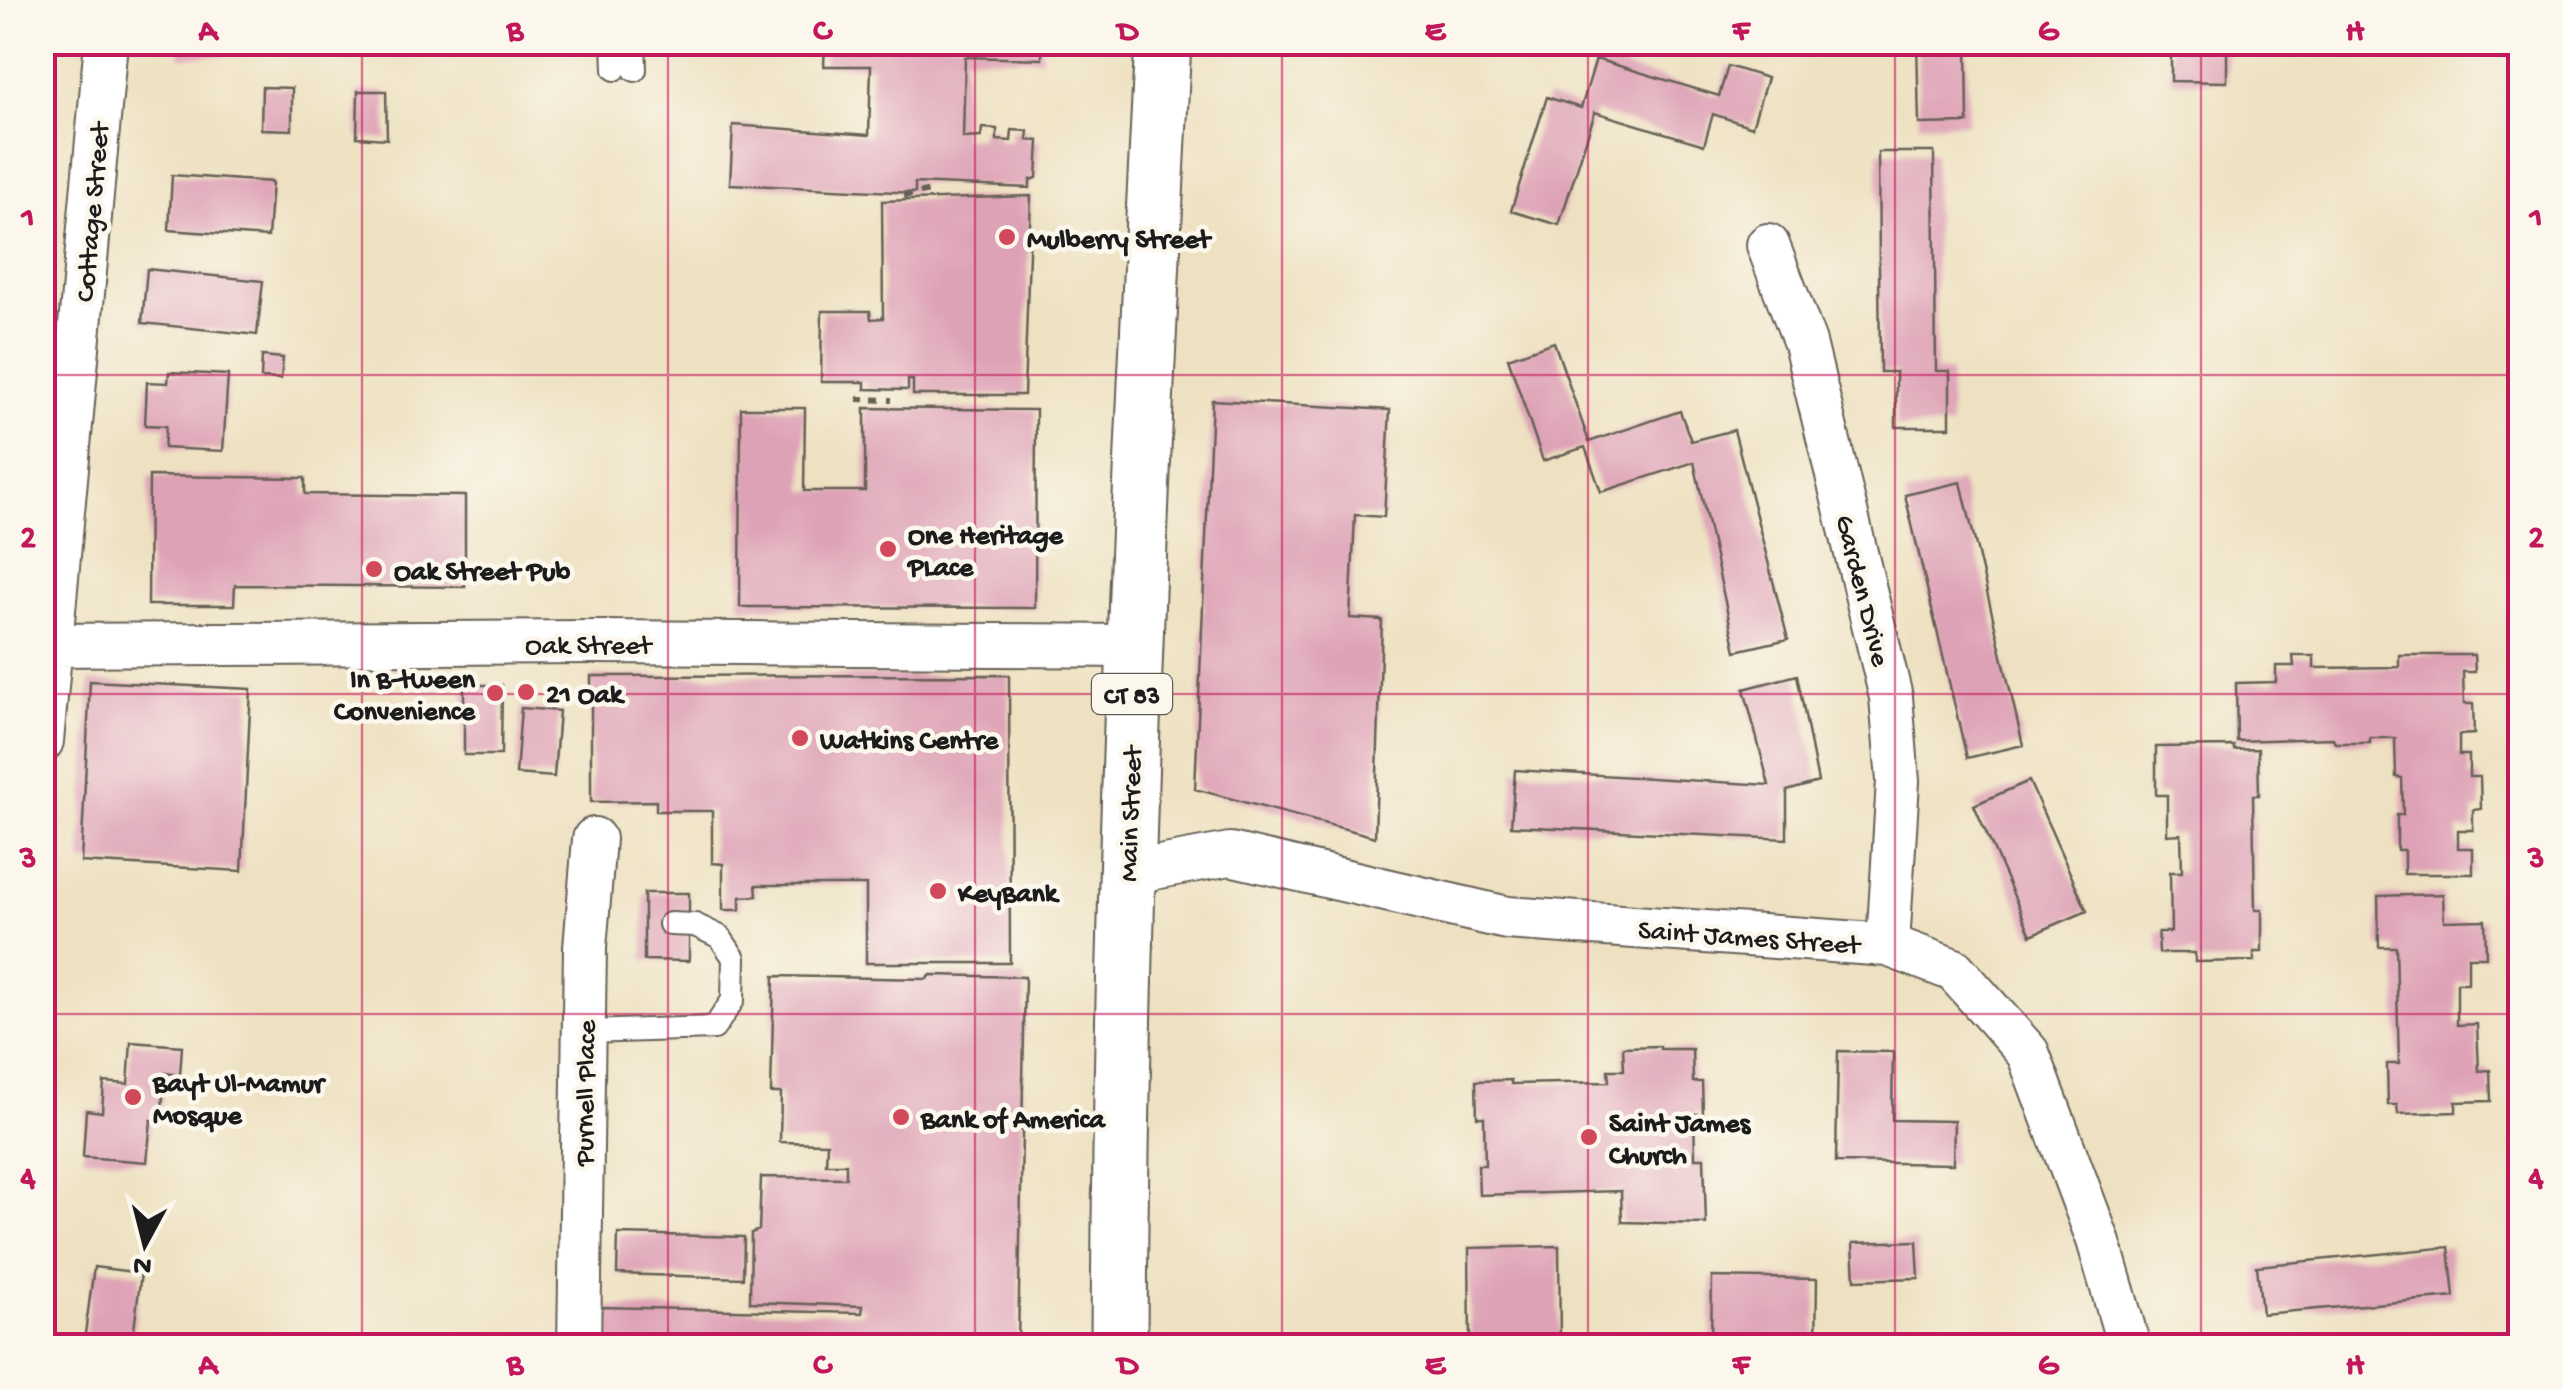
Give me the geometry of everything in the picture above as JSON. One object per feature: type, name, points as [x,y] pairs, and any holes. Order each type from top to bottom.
[{"type":"main road","name":"Main Street","points":[[1119,1346],[1133,646],[1163,42]]},
{"type":"street","name":"Cottage Street","points":[[42,741],[47,645],[106,42]]},
{"type":"street","name":"Garden Drive","points":[[1768,245],[1806,344],[1890,698],[1898,781],[1888,946]]},
{"type":"street","name":"Oak Street","points":[[47,645],[598,642],[1133,646]]},
{"type":"street","name":"Purnell Place","points":[[579,1346],[587,900],[594,839]]},
{"type":"street","name":"Saint James Street","points":[[1127,873],[1230,854],[1507,918],[1888,946],[1954,970],[2028,1053],[2098,1240],[2130,1346]]},
{"type":"lane","points":[[614,42],[625,70],[634,42]]},
{"type":"lane","points":[[584,1032],[714,1028],[734,1000],[734,958],[720,936],[695,925],[670,924]]},
{"type":"path","points":[[904,196],[931,191]]},
{"type":"path","points":[[856,400],[892,400]]},
{"type":"building","points":[[179,42],[254,42],[255,54],[180,57]]},
{"type":"building","points":[[306,42],[380,42],[380,51],[306,54]]},
{"type":"building","points":[[425,42],[498,42],[498,48],[425,48]]},
{"type":"building","points":[[825,42],[1042,42],[1042,59],[965,57],[963,138],[981,137],[982,128],[997,129],[997,140],[1011,141],[1012,130],[1028,131],[1027,140],[1039,141],[1037,178],[1030,180],[1030,188],[915,183],[915,193],[730,184],[733,125],[869,135],[871,66],[824,66]]},
{"type":"building","points":[[1917,42],[1967,42],[1968,123],[1919,124]]},
{"type":"building","points":[[2171,42],[2278,42],[2278,50],[2227,50],[2227,82],[2171,81]]},
{"type":"building","points":[[1596,59],[1719,96],[1728,66],[1767,78],[1752,127],[1713,114],[1704,145],[1595,112],[1559,225],[1511,211],[1547,97],[1581,108]]},
{"type":"building","points":[[262,87],[292,88],[292,130],[261,129]]},
{"type":"building","points":[[358,91],[386,91],[387,139],[357,137]]},
{"type":"building","points":[[1878,152],[1934,152],[1936,371],[1950,371],[1950,427],[1896,427],[1896,372],[1880,372]]},
{"type":"building","points":[[172,175],[272,182],[268,237],[169,230]]},
{"type":"building","points":[[1031,196],[1024,395],[913,395],[913,380],[908,380],[908,390],[865,389],[865,382],[821,382],[822,311],[870,311],[871,319],[883,318],[882,201]]},
{"type":"building","points":[[147,269],[263,281],[257,335],[142,323]]},
{"type":"building","points":[[1554,342],[1589,442],[1680,411],[1691,441],[1734,430],[1788,639],[1736,651],[1694,462],[1601,492],[1585,447],[1543,461],[1508,358]]},
{"type":"building","points":[[262,356],[283,358],[281,379],[261,378]]},
{"type":"building","points":[[169,372],[228,375],[223,451],[164,448],[166,426],[145,425],[147,382],[168,383]]},
{"type":"building","points":[[1212,400],[1390,410],[1384,517],[1355,515],[1350,618],[1382,620],[1375,837],[1195,789]]},
{"type":"building","name":"One Heritage PLace","points":[[741,408],[805,408],[804,491],[865,491],[865,408],[1036,410],[1035,608],[740,607]]},
{"type":"building","points":[[149,476],[305,478],[305,494],[465,496],[465,587],[235,585],[234,605],[148,605]]},
{"type":"building","points":[[1961,482],[2023,745],[1967,758],[1905,495]]},
{"type":"building","points":[[2399,655],[2474,655],[2475,672],[2463,672],[2464,704],[2473,704],[2474,734],[2459,735],[2459,755],[2469,755],[2469,777],[2480,777],[2481,809],[2473,810],[2473,830],[2458,830],[2458,848],[2473,848],[2473,874],[2404,874],[2404,850],[2397,850],[2397,815],[2403,815],[2402,778],[2396,777],[2395,738],[2370,738],[2370,743],[2335,743],[2333,738],[2237,741],[2236,683],[2276,682],[2276,666],[2294,666],[2293,656],[2314,656],[2314,668],[2399,667]]},
{"type":"building","name":"Watkins Centre","points":[[1009,675],[1010,963],[866,963],[866,885],[756,885],[757,896],[740,897],[740,910],[723,910],[723,864],[712,863],[712,811],[656,811],[656,801],[591,802],[591,676]]},
{"type":"building","points":[[1797,675],[1818,782],[1787,791],[1787,839],[1511,826],[1515,770],[1769,785],[1744,689]]},
{"type":"building","points":[[90,681],[251,689],[242,871],[81,862]]},
{"type":"building","points":[[464,685],[502,685],[501,755],[464,755]]},
{"type":"building","points":[[521,708],[559,711],[554,777],[516,774]]},
{"type":"building","points":[[2234,746],[2234,750],[2258,749],[2259,795],[2253,795],[2255,910],[2262,910],[2262,952],[2254,952],[2254,961],[2195,962],[2195,953],[2159,953],[2158,932],[2171,932],[2170,872],[2182,872],[2181,834],[2167,835],[2167,795],[2156,795],[2156,747]]},
{"type":"building","points":[[2029,781],[2087,911],[2031,935],[1974,805]]},
{"type":"building","points":[[644,893],[689,893],[689,961],[644,960]]},
{"type":"building","points":[[2443,894],[2444,921],[2485,920],[2486,957],[2468,957],[2468,983],[2457,983],[2457,1025],[2477,1024],[2479,1071],[2490,1070],[2491,1101],[2456,1102],[2456,1112],[2398,1114],[2397,1105],[2388,1105],[2387,1064],[2399,1064],[2396,947],[2379,947],[2378,896]]},
{"type":"building","points":[[931,975],[1025,977],[1018,1346],[600,1346],[601,1307],[862,1313],[863,1306],[750,1302],[751,1233],[759,1230],[761,1177],[846,1178],[846,1164],[826,1164],[827,1143],[780,1142],[781,1093],[771,1093],[774,976],[927,979]]},
{"type":"building","name":"Bayt Ul-Mamur Mosque","points":[[131,1042],[182,1046],[180,1075],[165,1073],[161,1121],[151,1120],[147,1162],[83,1157],[86,1110],[102,1112],[104,1082],[128,1084]]},
{"type":"building","name":"Saint James Church","points":[[1623,1047],[1692,1049],[1693,1082],[1702,1082],[1703,1114],[1694,1114],[1695,1158],[1704,1158],[1706,1224],[1622,1222],[1621,1191],[1479,1195],[1478,1165],[1485,1165],[1484,1117],[1477,1117],[1476,1081],[1609,1082],[1608,1070],[1624,1070]]},
{"type":"building","points":[[1838,1051],[1893,1052],[1892,1120],[1954,1121],[1953,1164],[1836,1162]]},
{"type":"building","points":[[618,1234],[744,1237],[743,1278],[617,1274]]},
{"type":"building","points":[[1917,1241],[1919,1278],[1855,1280],[1853,1243]]},
{"type":"building","points":[[1559,1246],[1560,1341],[1470,1342],[1469,1248]]},
{"type":"building","points":[[2449,1247],[2454,1297],[2262,1314],[2257,1266]]},
{"type":"building","points":[[94,1267],[141,1273],[132,1346],[84,1341]]},
{"type":"building","points":[[1712,1277],[1817,1279],[1816,1346],[1711,1346]]},
{"type":"place","name":"Mulberry Street","points":[[1007,237]]},
{"type":"place","name":"One Heritage PLace","points":[[888,549]]},
{"type":"place","name":"Oak Street Pub","points":[[374,569]]},
{"type":"place","name":"21 Oak","points":[[526,692]]},
{"type":"place","name":"In B-tween Convenience","points":[[495,693]]},
{"type":"place","name":"Watkins Centre","points":[[800,738]]},
{"type":"place","name":"KeyBank","points":[[938,891]]},
{"type":"place","name":"Bayt Ul-Mamur Mosque","points":[[133,1097]]},
{"type":"place","name":"Bank of America","points":[[901,1117]]},
{"type":"place","name":"Saint James Church","points":[[1589,1137]]}]
